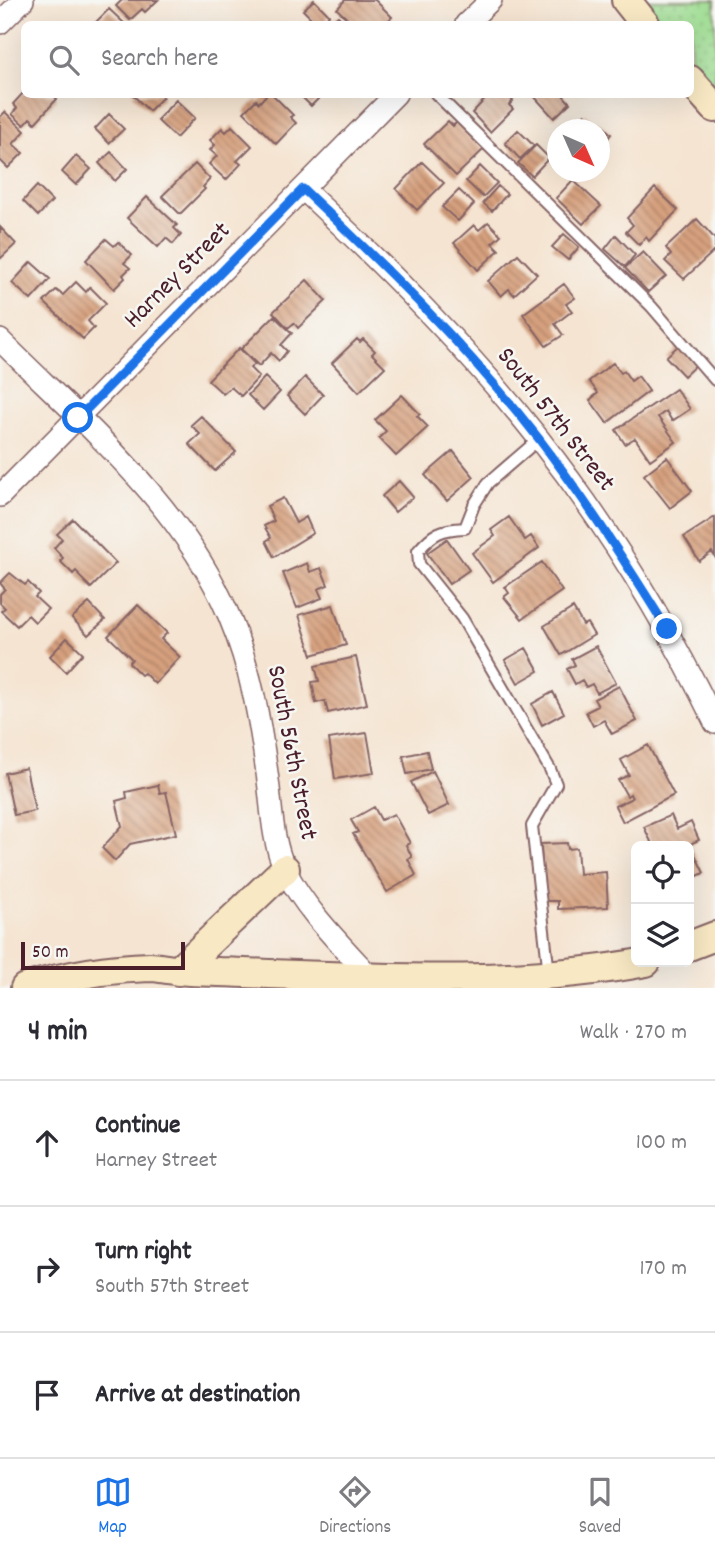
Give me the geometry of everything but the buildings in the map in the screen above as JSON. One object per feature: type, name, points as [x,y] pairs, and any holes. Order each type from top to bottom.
[{"type":"main road","points":[[626,0],[643,21]]},
{"type":"main road","points":[[694,84],[715,108]]},
{"type":"main road","points":[[178,971],[285,869]]},
{"type":"main road","points":[[694,944],[715,936]]},
{"type":"main road","points":[[26,988],[78,973],[128,978],[152,967],[178,971],[374,981],[519,985],[602,974],[631,966]]},
{"type":"street","points":[[0,23],[23,0]]},
{"type":"street","points":[[469,21],[491,0]]},
{"type":"street","name":"Harney Street","points":[[0,496],[392,98]]},
{"type":"street","name":"South 57th Street","points":[[303,189],[432,316],[539,439],[628,565],[667,629],[715,723]]},
{"type":"street","name":"South 56th Street","points":[[0,340],[142,481],[178,526],[213,582],[240,643],[256,698],[274,832],[285,869],[317,918],[374,981]]},
{"type":"lane","points":[[440,98],[651,306],[715,380]]},
{"type":"lane","points":[[539,439],[488,483],[474,505],[465,528],[448,529],[431,536],[418,551],[419,565],[461,618],[523,721],[556,784],[531,826],[550,982]]},
{"type":"green space","points":[[644,0],[715,0],[715,87],[694,61],[694,21],[662,21]]},
{"type":"route","points":[[78,418],[303,189],[364,246],[432,316],[539,439],[628,565],[667,629]]}]
